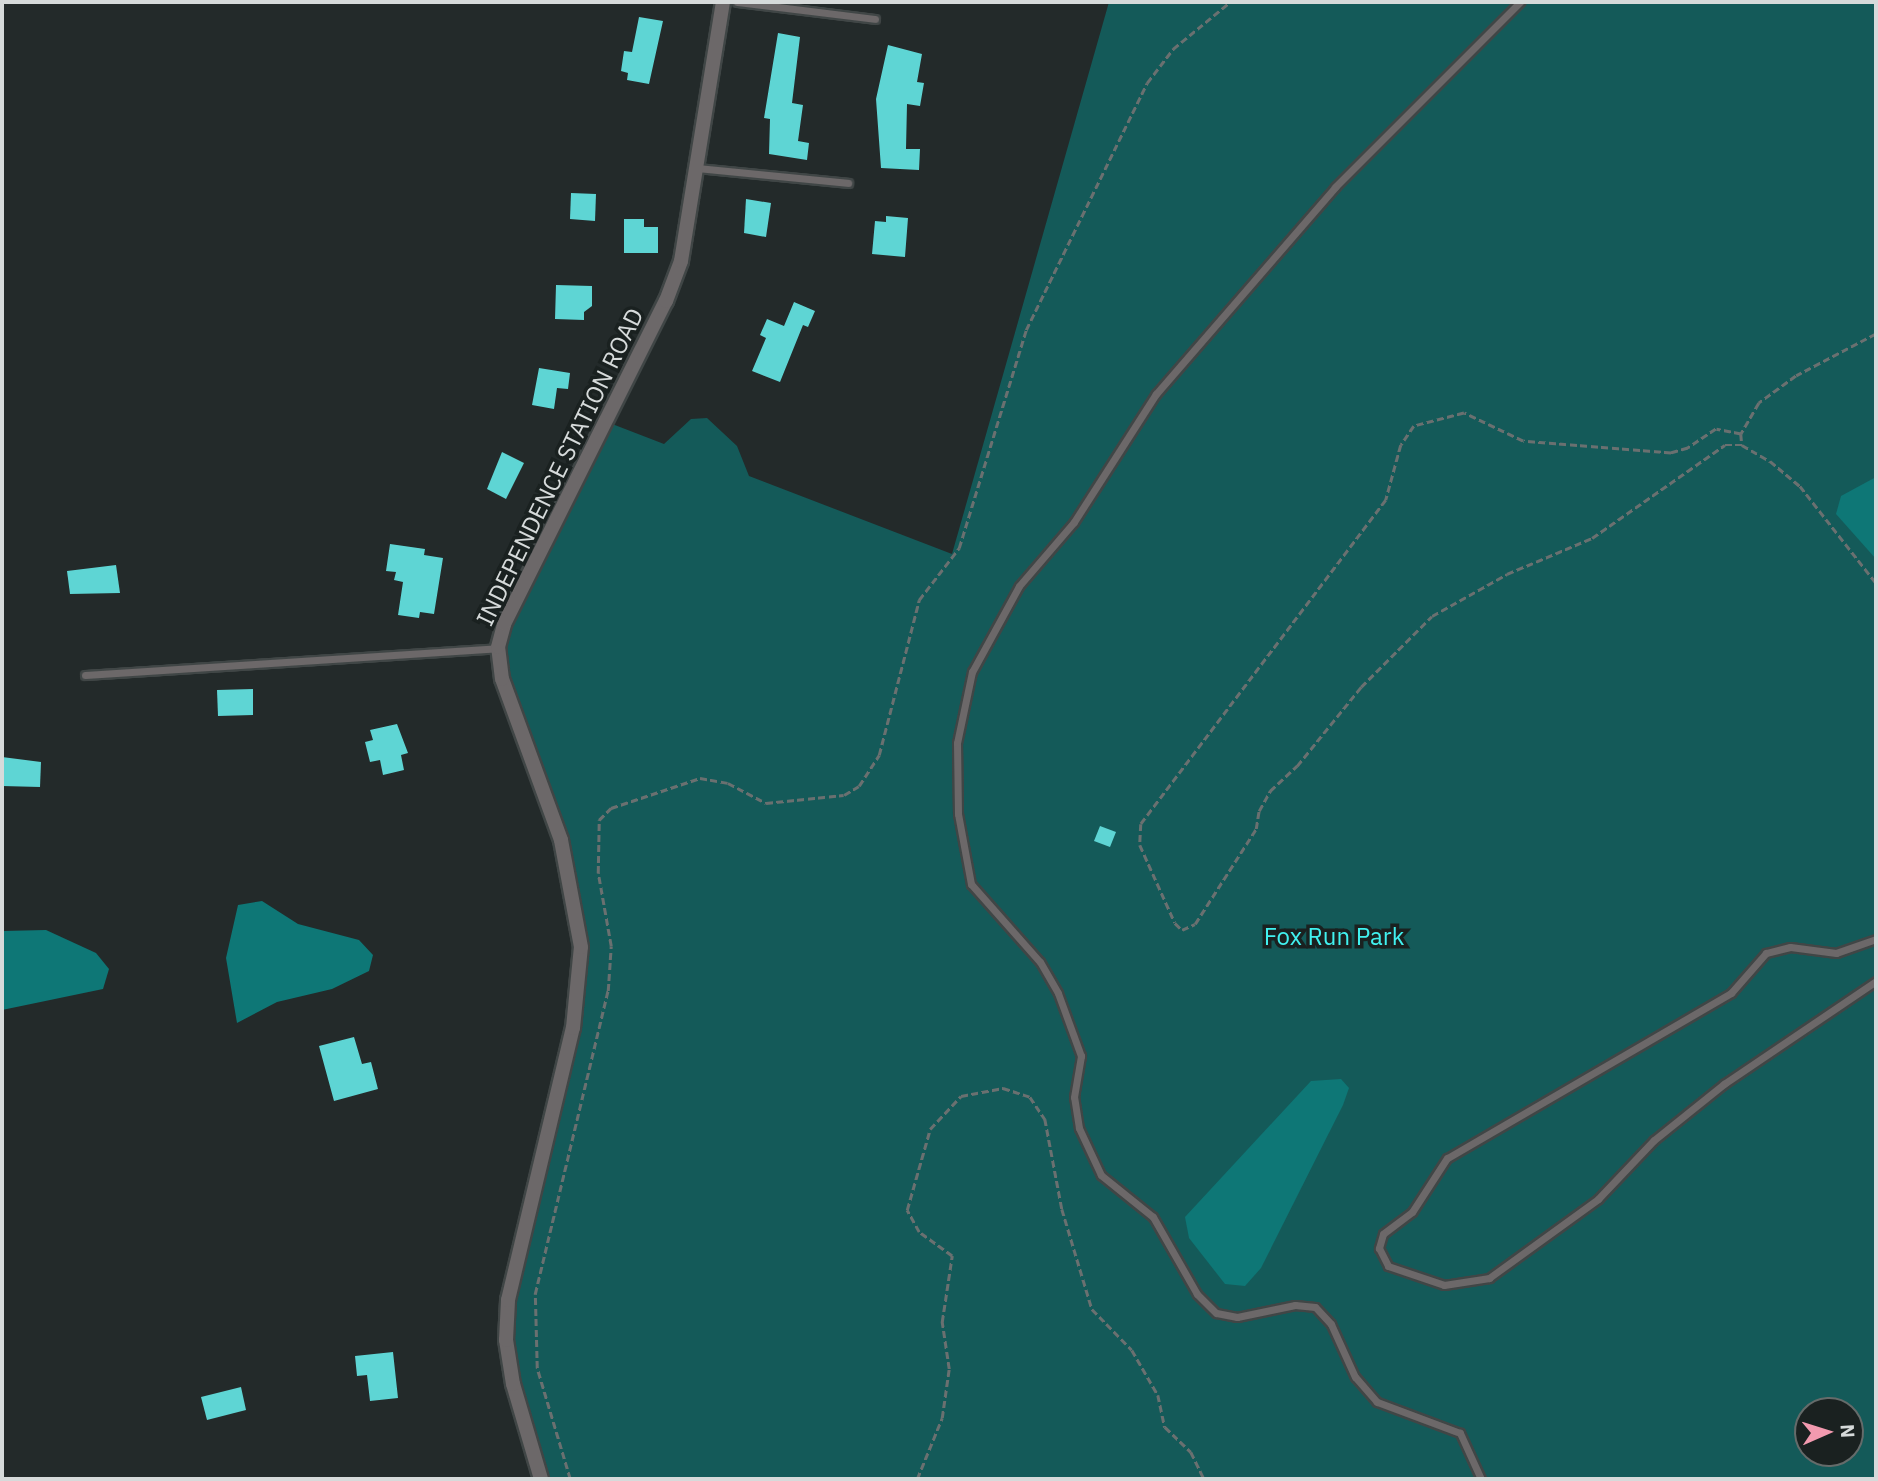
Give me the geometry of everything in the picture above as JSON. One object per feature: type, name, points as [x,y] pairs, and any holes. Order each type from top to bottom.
[{"type":"street","name":"INDEPENDENCE STATION ROAD","points":[[541,1479],[513,1384],[506,1340],[508,1300],[573,1028],[581,947],[561,840],[502,679],[498,648],[504,624],[666,302],[686,243],[723,2]]},
{"type":"lane","points":[[737,2],[875,19]]},
{"type":"lane","points":[[1481,1479],[1460,1433],[1377,1402],[1356,1377],[1331,1324],[1315,1307],[1295,1305],[1237,1317],[1216,1313],[1197,1294],[1153,1217],[1101,1175],[1079,1128],[1074,1097],[1081,1056],[1058,993],[1040,962],[971,884],[957,814],[957,743],[972,671],[1019,586],[1074,522],[1156,394],[1335,187],[1520,2]]},
{"type":"lane","points":[[698,168],[848,183]]},
{"type":"lane","points":[[85,675],[498,648]]},
{"type":"lane","points":[[1876,939],[1836,953],[1790,947],[1766,953],[1731,993],[1447,1158],[1412,1212],[1383,1234],[1379,1248],[1388,1266],[1444,1285],[1489,1278],[1598,1199],[1654,1140],[1724,1084],[1876,981]]},
{"type":"path","points":[[570,1479],[537,1368],[535,1294],[608,991],[611,946],[598,873],[599,820],[611,808],[700,778],[728,783],[766,803],[844,795],[859,786],[879,755],[919,600],[960,548],[1026,330],[1147,83],[1173,50],[1230,2]]},
{"type":"path","points":[[1742,445],[1741,434],[1759,403],[1796,376],[1876,334]]},
{"type":"path","points":[[1741,434],[1716,429],[1688,448],[1671,453],[1523,442],[1464,413],[1414,426],[1401,445],[1386,500],[1141,824],[1140,845],[1175,923],[1182,930],[1195,924],[1256,830],[1259,811],[1270,792],[1297,766],[1361,687],[1432,616],[1507,574],[1592,538],[1725,446],[1742,445],[1770,461],[1800,486],[1876,583]]},
{"type":"path","points":[[918,1479],[943,1418],[949,1369],[942,1322],[952,1256],[919,1232],[907,1210],[930,1129],[961,1096],[1003,1088],[1030,1097],[1045,1119],[1062,1209],[1092,1309],[1132,1350],[1158,1395],[1165,1427],[1191,1452],[1203,1479]]},
{"type":"green space","name":"Fox Run Park","points":[[1109,2],[1876,2],[1876,1479],[541,1479],[506,1340],[580,981],[572,882],[502,679],[504,624],[607,422],[664,444],[691,419],[707,418],[737,446],[749,476],[952,554]]},
{"type":"shaded area","points":[[1876,477],[1876,559],[1836,514],[1841,496]]},
{"type":"shaded area","points":[[262,901],[298,924],[359,940],[373,955],[369,971],[332,989],[277,1002],[237,1023],[226,958],[238,905]]},
{"type":"shaded area","points":[[46,930],[96,953],[109,969],[103,989],[2,1010],[2,931]]},
{"type":"shaded area","points":[[1341,1079],[1349,1088],[1343,1105],[1261,1268],[1245,1286],[1225,1284],[1189,1238],[1185,1217],[1311,1081]]},
{"type":"building","points":[[639,17],[663,21],[649,84],[627,80],[628,73],[621,71],[624,51],[632,52]]},
{"type":"building","points":[[778,33],[800,37],[792,103],[803,105],[798,141],[809,143],[807,160],[769,154],[770,119],[764,118]]},
{"type":"building","points":[[888,45],[922,54],[917,82],[924,83],[920,106],[907,104],[906,149],[920,149],[919,170],[881,168],[876,99]]},
{"type":"building","points":[[571,193],[596,194],[595,221],[570,219]]},
{"type":"building","points":[[746,199],[771,203],[766,237],[744,233]]},
{"type":"building","points":[[886,216],[908,218],[905,257],[872,254],[875,221],[886,222]]},
{"type":"building","points":[[624,219],[644,219],[644,227],[658,227],[658,253],[624,253]]},
{"type":"building","points":[[556,285],[592,286],[592,306],[584,312],[584,320],[555,319]]},
{"type":"building","points":[[794,302],[815,311],[808,327],[803,325],[780,382],[752,371],[766,338],[760,335],[767,319],[784,326]]},
{"type":"building","points":[[539,368],[570,373],[568,389],[557,388],[554,409],[532,405]]},
{"type":"building","points":[[502,452],[524,463],[506,499],[487,489]]},
{"type":"building","points":[[390,544],[425,549],[424,555],[443,558],[434,614],[420,612],[419,618],[398,615],[403,582],[394,580],[396,572],[386,571]]},
{"type":"building","points":[[116,565],[120,593],[70,594],[67,571]]},
{"type":"building","points":[[253,689],[253,715],[218,716],[217,690]]},
{"type":"building","points":[[397,724],[408,753],[401,755],[404,770],[383,775],[380,760],[370,762],[365,742],[373,740],[370,730]]},
{"type":"building","points":[[2,757],[41,762],[40,787],[2,786]]},
{"type":"building","points":[[1100,826],[1116,832],[1110,847],[1094,841]]},
{"type":"building","points":[[354,1037],[362,1064],[371,1062],[378,1089],[334,1101],[319,1046]]},
{"type":"building","points":[[393,1352],[398,1398],[370,1401],[367,1375],[357,1376],[355,1356]]},
{"type":"building","points":[[241,1387],[246,1410],[207,1420],[201,1397]]}]
